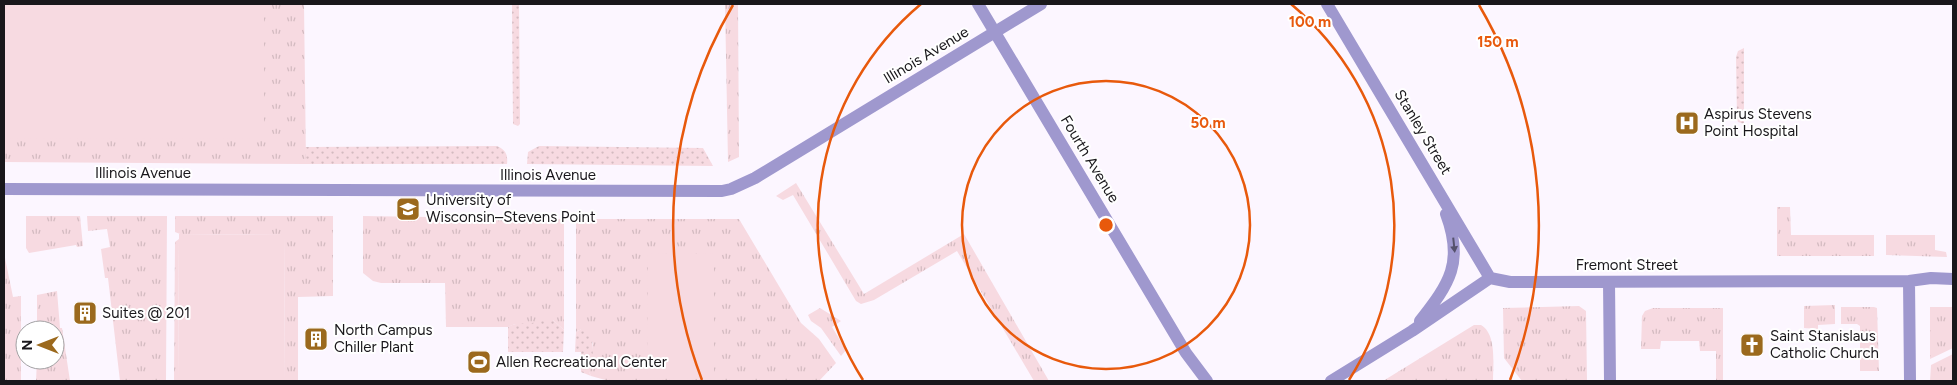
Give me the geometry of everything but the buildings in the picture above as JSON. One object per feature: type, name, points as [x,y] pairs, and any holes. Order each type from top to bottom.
[{"type":"street","name":"Fourth Avenue","points":[[978,4],[1186,353],[1207,381]]},
{"type":"street","name":"Illinois Avenue","points":[[4,189],[722,191],[755,178],[1040,4]]},
{"type":"street","name":"Stanley Street","points":[[1327,4],[1490,278]]},
{"type":"street","points":[[1412,331],[1444,287],[1452,272],[1455,253],[1451,229],[1434,182]]},
{"type":"street","points":[[1331,381],[1412,331],[1490,278]]},
{"type":"street","name":"Fremont Street","points":[[1490,278],[1510,282],[1909,281],[1931,278],[1953,279]]},
{"type":"street","points":[[1909,281],[1910,381]]},
{"type":"street","points":[[1610,282],[1610,381]]},
{"type":"green space","points":[[4,4],[304,4],[306,164],[4,162]]},
{"type":"green space","points":[[4,4],[264,4],[264,139],[4,138]]},
{"type":"green space","points":[[512,4],[519,4],[520,124],[518,126],[513,124]]},
{"type":"green space","points":[[725,4],[738,4],[739,157],[728,162]]},
{"type":"green space","points":[[1744,48],[1744,124],[1738,122],[1737,119],[1736,57],[1738,51]]},
{"type":"green space","points":[[497,146],[506,153],[507,164],[306,164],[305,147]]},
{"type":"green space","points":[[539,146],[703,148],[713,166],[527,164],[528,152]]},
{"type":"green space","points":[[796,183],[864,294],[964,234],[1049,381],[1034,381],[957,251],[874,300],[861,304],[856,301],[793,195],[783,200],[776,196]]},
{"type":"green space","points":[[1777,207],[1790,207],[1791,235],[1874,235],[1874,256],[1777,256]]},
{"type":"green space","points":[[5,216],[5,258],[13,297],[21,296],[21,320],[15,320],[15,370],[21,370],[21,381],[4,381]]},
{"type":"green space","points":[[26,216],[80,216],[83,246],[77,247],[76,245],[29,253],[26,248]]},
{"type":"green space","points":[[87,216],[167,216],[166,381],[120,381],[108,278],[105,278],[101,249],[110,247],[107,229],[88,231]]},
{"type":"green space","points":[[175,216],[333,216],[333,296],[298,297],[298,381],[284,381],[285,235],[180,234],[175,232]]},
{"type":"green space","points":[[363,216],[564,219],[564,330],[553,320],[531,325],[515,324],[508,327],[446,327],[445,283],[381,283],[373,281],[363,273]]},
{"type":"green space","points":[[576,219],[739,219],[801,323],[819,339],[836,363],[819,381],[609,381],[591,376],[589,372],[593,343],[581,329],[576,332]]},
{"type":"green space","points":[[179,234],[285,235],[284,381],[178,381]]},
{"type":"green space","points":[[1886,235],[1935,235],[1935,250],[1946,252],[1947,257],[1886,255]]},
{"type":"green space","points":[[179,239],[178,381],[174,381],[175,242]]},
{"type":"green space","points":[[648,253],[714,254],[714,379],[647,378]]},
{"type":"green space","points":[[57,291],[59,320],[37,320],[37,295]]},
{"type":"green space","points":[[1835,305],[1835,324],[1818,325],[1818,329],[1804,328],[1804,306]]},
{"type":"green space","points":[[1579,306],[1586,311],[1587,381],[1522,381],[1504,358],[1503,308]]},
{"type":"green space","points":[[1841,307],[1877,308],[1879,371],[1860,371],[1860,326],[1857,324],[1841,324]]},
{"type":"green space","points":[[1930,307],[1953,307],[1953,348],[1930,359]]},
{"type":"green space","points":[[820,308],[841,321],[832,327],[846,350],[841,356],[821,328],[811,321],[808,315]]},
{"type":"green space","points":[[1653,308],[1723,308],[1723,381],[1716,381],[1716,351],[1700,351],[1699,341],[1661,341],[1660,349],[1641,349],[1642,316],[1645,311]]},
{"type":"green space","points":[[541,320],[553,320],[564,330],[563,352],[508,352],[508,327]]},
{"type":"green space","points":[[1474,325],[1481,325],[1490,335],[1493,350],[1493,381],[1383,381]]},
{"type":"green space","points":[[581,329],[588,329],[592,341],[594,363],[589,372],[591,376],[581,372],[581,352],[575,352],[576,332]]},
{"type":"green space","points":[[65,348],[70,381],[36,381],[37,370],[65,370]]},
{"type":"green space","points":[[1953,354],[1953,381],[1930,381],[1931,365]]},
{"type":"place","name":"Aspirus Stevens Point Hospital","points":[[1687,123]]},
{"type":"place","name":"University of Wisconsin–Stevens Point","points":[[408,209]]},
{"type":"place","name":"Suites @ 201","points":[[85,313]]},
{"type":"place","name":"North Campus Chiller Plant","points":[[316,339]]},
{"type":"place","name":"Saint Stanislaus Catholic Church","points":[[1752,345]]},
{"type":"place","name":"Allen Recreational Center","points":[[479,362]]}]
